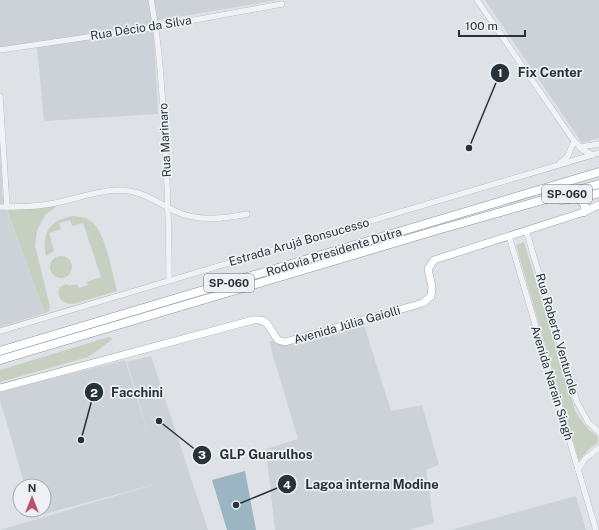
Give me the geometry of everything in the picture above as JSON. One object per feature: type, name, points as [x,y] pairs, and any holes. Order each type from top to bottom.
[{"type":"highway","name":"Rodovia Presidente Dutra","points":[[0,351],[599,172]]},
{"type":"highway","name":"Rodovia Presidente Dutra","points":[[0,360],[434,231],[599,184]]},
{"type":"highway","points":[[535,203],[578,198],[599,193]]},
{"type":"highway","points":[[578,198],[585,205],[584,212]]},
{"type":"main road","points":[[596,206],[599,199]]},
{"type":"main road","name":"Avenida Júlia Gaiolli","points":[[0,388],[253,320],[258,319],[267,322],[278,340],[285,342],[423,303],[428,300],[432,292],[428,269],[434,260],[584,212],[596,206]]},
{"type":"street","name":"Rua Marinaro","points":[[152,0],[156,27],[169,208],[169,280]]},
{"type":"street","points":[[477,0],[574,141],[580,147],[596,154]]},
{"type":"street","name":"Rua Décio da Silva","points":[[0,50],[156,27],[282,4]]},
{"type":"street","points":[[0,96],[7,207]]},
{"type":"street","points":[[559,164],[568,156],[574,141]]},
{"type":"street","points":[[580,147],[584,148],[599,144]]},
{"type":"street","name":"Estrada Arujá Bonsucesso","points":[[0,331],[596,154]]},
{"type":"street","points":[[0,207],[43,205],[99,192],[120,190],[145,195],[186,215],[212,219],[247,214]]},
{"type":"street","name":"Rua Roberto Venturole","points":[[526,230],[577,402],[588,422],[599,432]]},
{"type":"street","name":"Avenida Narain Singh","points":[[509,236],[596,530]]},
{"type":"street","points":[[578,470],[585,459],[599,448]]},
{"type":"shaded area","points":[[0,0],[278,0],[153,21],[158,114],[44,121],[37,46],[0,52]]},
{"type":"shaded area","points":[[485,0],[599,0],[599,138],[582,143]]},
{"type":"shaded area","points":[[0,150],[3,200],[45,313],[0,327]]},
{"type":"shaded area","points":[[363,322],[391,411],[422,405],[439,465],[426,470],[434,523],[408,530],[275,530],[266,449],[298,439],[269,342]]},
{"type":"shaded area","points":[[151,356],[208,530],[0,530],[41,518],[52,518],[52,515],[163,482],[52,512],[52,478],[23,478],[0,400],[0,391],[125,360],[151,443],[127,362]]},
{"type":"shaded area","points":[[576,496],[586,530],[451,530]]},
{"type":"green space","points":[[56,205],[55,208],[46,214],[37,230],[35,246],[50,307],[49,311],[45,313],[7,210]]},
{"type":"green space","points":[[74,216],[83,217],[91,221],[101,234],[108,253],[117,291],[69,304],[59,297],[60,287],[66,284],[69,286],[77,284],[79,288],[88,285],[87,282],[101,277],[83,223],[72,226],[70,220],[59,223],[61,229],[49,233],[54,251],[46,256],[45,240],[49,228],[59,220]]},
{"type":"green space","points":[[524,242],[576,413],[588,429],[598,437],[598,442],[588,450],[579,461],[516,245]]},
{"type":"green space","points":[[61,256],[69,259],[72,267],[69,275],[61,278],[53,275],[50,267],[53,259]]},
{"type":"green space","points":[[109,337],[113,339],[88,357],[0,382],[0,370]]},
{"type":"water","points":[[245,471],[256,530],[227,530],[212,480]]},
{"type":"place","name":"Fix Center","points":[[469,148]]},
{"type":"place","name":"GLP Guarulhos","points":[[159,421]]},
{"type":"place","name":"Facchini","points":[[81,440]]},
{"type":"place","name":"Lagoa interna Modine","points":[[236,505]]}]
